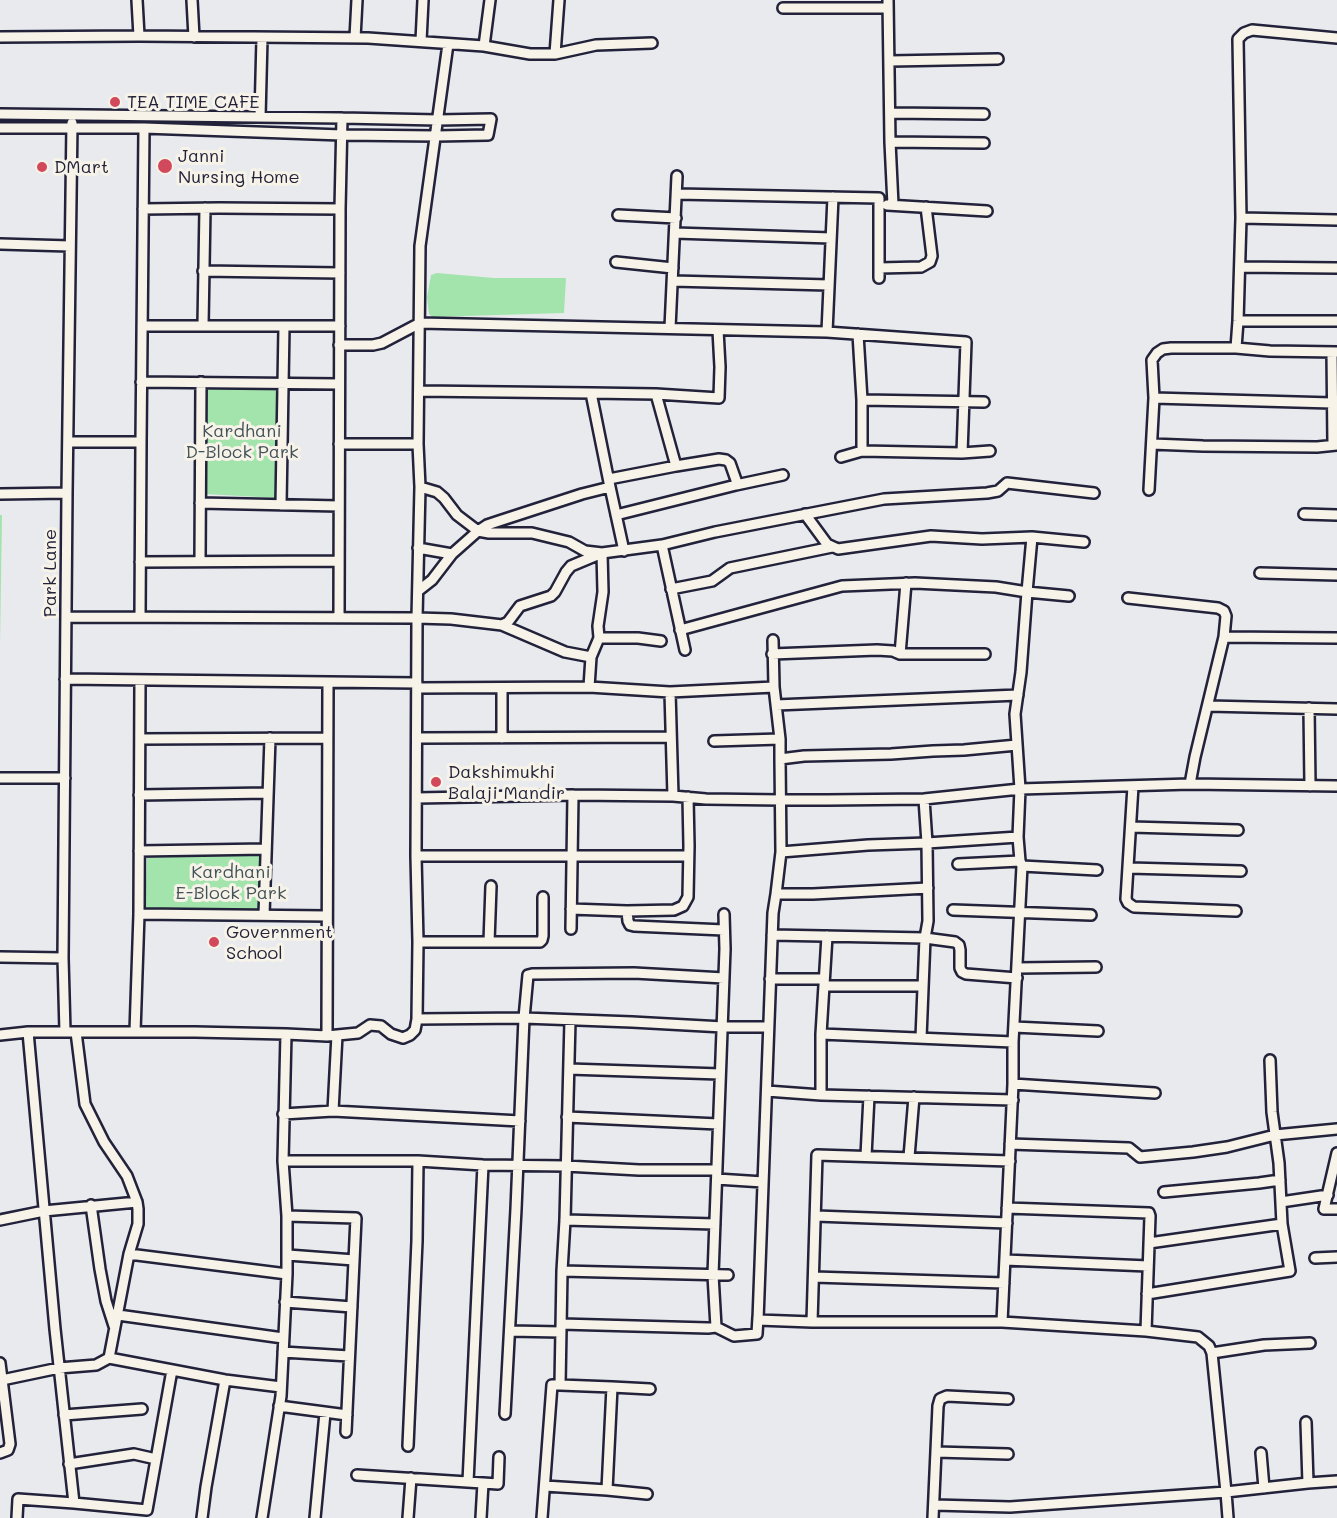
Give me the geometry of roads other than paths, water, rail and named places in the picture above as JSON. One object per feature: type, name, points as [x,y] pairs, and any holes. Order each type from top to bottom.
[{"type":"street","points":[[137,0],[139,36]]},
{"type":"street","points":[[192,0],[194,37]]},
{"type":"street","points":[[355,38],[357,0]]},
{"type":"street","points":[[421,41],[423,0]]},
{"type":"street","points":[[484,46],[490,0]]},
{"type":"street","points":[[555,54],[559,0]]},
{"type":"street","points":[[783,8],[804,4],[888,4],[893,205]]},
{"type":"street","points":[[1236,348],[1241,218],[1238,39],[1244,33],[1252,30],[1337,38]]},
{"type":"street","points":[[0,37],[355,38],[484,46],[530,54],[555,54],[596,45],[651,43]]},
{"type":"street","points":[[261,117],[262,38]]},
{"type":"street","points":[[0,1035],[28,1032],[135,1032],[327,1036],[358,1033],[370,1025],[381,1026],[391,1034],[403,1038],[415,1030],[418,942],[417,548],[420,488],[418,444],[420,246],[448,44]]},
{"type":"street","points":[[890,61],[998,58]]},
{"type":"street","points":[[0,114],[491,119],[488,135],[436,136],[144,128],[0,128]]},
{"type":"street","points":[[890,114],[984,114]]},
{"type":"street","name":"Park Lane","points":[[64,1032],[65,680],[72,115]]},
{"type":"street","points":[[339,617],[342,118]]},
{"type":"street","points":[[140,617],[144,128]]},
{"type":"street","points":[[890,142],[984,142]]},
{"type":"street","points":[[670,328],[677,176]]},
{"type":"street","points":[[677,194],[879,198],[879,278]]},
{"type":"street","points":[[827,332],[833,197]]},
{"type":"street","points":[[879,205],[987,211]]},
{"type":"street","points":[[879,268],[921,267],[930,262],[932,256],[926,207]]},
{"type":"street","points":[[203,325],[205,208]]},
{"type":"street","points":[[143,209],[340,209]]},
{"type":"street","points":[[618,215],[676,218]]},
{"type":"street","points":[[1241,218],[1337,220]]},
{"type":"street","points":[[675,233],[831,238]]},
{"type":"street","points":[[0,244],[70,246]]},
{"type":"street","points":[[616,262],[673,268]]},
{"type":"street","points":[[1240,267],[1337,268]]},
{"type":"street","points":[[203,271],[340,273]]},
{"type":"street","points":[[673,280],[829,285]]},
{"type":"street","points":[[1238,321],[1337,321]]},
{"type":"street","points":[[339,345],[382,343],[420,323],[827,332],[966,342],[962,453]]},
{"type":"street","points":[[142,326],[340,326]]},
{"type":"street","points":[[281,505],[285,326]]},
{"type":"street","points":[[419,392],[656,394],[719,398],[718,330]]},
{"type":"street","points":[[858,334],[862,450]]},
{"type":"street","points":[[1149,490],[1154,398],[1152,360],[1156,352],[1171,348],[1236,348],[1334,352],[1332,403],[1335,446],[1152,444]]},
{"type":"street","points":[[141,382],[339,384]]},
{"type":"street","points":[[200,561],[201,382]]},
{"type":"street","points":[[591,393],[624,550]]},
{"type":"street","points":[[656,394],[675,466]]},
{"type":"street","points":[[1154,398],[1332,403]]},
{"type":"street","points":[[862,400],[984,402]]},
{"type":"street","points":[[68,442],[141,442]]},
{"type":"street","points":[[339,444],[418,444]]},
{"type":"street","points":[[841,457],[862,450],[962,453],[990,451]]},
{"type":"street","points":[[418,591],[432,580],[452,554],[486,525],[609,483],[675,466],[719,459],[730,463],[736,485]]},
{"type":"street","points":[[616,515],[736,485],[783,476]]},
{"type":"street","points":[[502,625],[508,622],[520,606],[551,596],[571,566],[602,554],[662,545],[714,532],[884,500],[987,493],[998,491],[1007,483],[1094,493]]},
{"type":"street","points":[[420,488],[437,492],[458,515],[477,531],[532,533],[569,542],[585,551],[602,554]]},
{"type":"street","points":[[0,494],[67,493]]},
{"type":"street","points":[[200,503],[339,506]]},
{"type":"street","points":[[805,514],[824,541],[838,549],[931,536],[982,539],[1032,537],[1084,543]]},
{"type":"street","points":[[1304,514],[1337,514]]},
{"type":"street","points":[[1002,1322],[1020,912],[1021,864],[1018,837],[1020,789],[1015,714],[1021,672],[1032,537]]},
{"type":"street","points":[[662,545],[685,650]]},
{"type":"street","points":[[671,589],[712,581],[730,568],[832,547]]},
{"type":"street","points":[[417,548],[452,554]]},
{"type":"street","points":[[589,687],[591,657],[599,638],[598,626],[603,592],[602,554]]},
{"type":"street","points":[[140,562],[339,561]]},
{"type":"street","points":[[1260,573],[1337,575]]},
{"type":"street","points":[[900,654],[906,583]]},
{"type":"street","points":[[680,630],[842,586],[906,583],[996,587],[1070,596]]},
{"type":"street","points":[[1128,598],[1218,608],[1224,611],[1226,616],[1224,637],[1190,784]]},
{"type":"street","points":[[66,617],[451,619],[502,625],[566,652],[591,657]]},
{"type":"street","points":[[1224,637],[1337,638]]},
{"type":"street","points":[[599,638],[638,638],[661,641]]},
{"type":"street","points":[[510,1331],[561,1328],[716,1327],[734,1336],[757,1334],[773,913],[781,852],[780,739],[774,687],[773,640]]},
{"type":"street","points":[[772,654],[877,650],[900,654],[985,654]]},
{"type":"street","points":[[65,680],[328,682],[502,688],[589,687],[670,692],[774,687]]},
{"type":"street","points":[[135,1032],[139,914],[140,680]]},
{"type":"street","points":[[327,1036],[328,682]]},
{"type":"street","points":[[502,688],[502,738]]},
{"type":"street","points":[[670,692],[674,796]]},
{"type":"street","points":[[776,705],[1018,695]]},
{"type":"street","points":[[1208,706],[1337,709]]},
{"type":"street","points":[[1309,708],[1310,786]]},
{"type":"street","points":[[417,738],[670,737]]},
{"type":"street","points":[[264,915],[270,738]]},
{"type":"street","points":[[140,739],[327,738]]},
{"type":"street","points":[[714,741],[780,739]]},
{"type":"street","points":[[780,759],[804,756],[964,750],[1017,745]]},
{"type":"street","points":[[0,778],[65,778]]},
{"type":"street","points":[[417,798],[573,795],[781,800],[924,799],[1020,789],[1190,784],[1337,786]]},
{"type":"street","points":[[1133,786],[1126,899],[1128,903],[1134,907],[1236,911]]},
{"type":"street","points":[[140,795],[268,793]]},
{"type":"street","points":[[571,929],[573,795]]},
{"type":"street","points":[[571,909],[674,910],[683,906],[688,897],[688,797]]},
{"type":"street","points":[[921,1038],[925,938],[928,921],[924,799]]},
{"type":"street","points":[[1131,827],[1239,830]]},
{"type":"street","points":[[781,852],[1018,837]]},
{"type":"street","points":[[139,851],[266,849]]},
{"type":"street","points":[[417,856],[688,856]]},
{"type":"street","points":[[958,864],[1021,864],[1096,870]]},
{"type":"street","points":[[1129,868],[1241,870]]},
{"type":"street","points":[[489,942],[491,886]]},
{"type":"street","points":[[776,894],[928,888]]},
{"type":"street","points":[[418,942],[540,942],[542,940],[543,897]]},
{"type":"street","points":[[953,910],[1091,915]]},
{"type":"street","points":[[627,911],[628,921],[634,926],[724,930]]},
{"type":"street","points":[[139,914],[327,916]]},
{"type":"street","points":[[716,1327],[713,1275],[723,1028],[724,914]]},
{"type":"street","points":[[772,935],[925,938],[955,942],[959,945],[960,950],[960,968],[966,974],[1096,967]]},
{"type":"street","points":[[821,1095],[821,1034],[827,936]]},
{"type":"street","points":[[0,957],[63,958]]},
{"type":"street","points":[[505,1414],[528,975],[634,973],[724,978]]},
{"type":"street","points":[[770,979],[923,986]]},
{"type":"street","points":[[417,1019],[524,1018],[723,1028],[768,1027]]},
{"type":"street","points":[[560,1385],[570,1020]]},
{"type":"street","points":[[1014,1026],[1098,1031]]},
{"type":"street","points":[[28,1032],[59,1368],[74,1503]]},
{"type":"street","points":[[76,1032],[85,1104],[104,1142],[127,1176],[137,1202],[138,1224],[129,1254],[109,1358]]},
{"type":"street","points":[[262,1518],[281,1388],[288,1255],[283,1161],[286,1034]]},
{"type":"street","points":[[821,1034],[1013,1042]]},
{"type":"street","points":[[333,1111],[338,1035]]},
{"type":"street","points":[[1147,1294],[1290,1271],[1282,1224],[1280,1180],[1272,1112],[1270,1060]]},
{"type":"street","points":[[569,1069],[720,1074]]},
{"type":"street","points":[[1013,1084],[1155,1093]]},
{"type":"street","points":[[767,1091],[821,1095],[1013,1100]]},
{"type":"street","points":[[866,1156],[868,1096]]},
{"type":"street","points":[[909,1158],[914,1097]]},
{"type":"street","points":[[283,1114],[333,1111],[520,1121]]},
{"type":"street","points":[[567,1117],[718,1124]]},
{"type":"street","points":[[1010,1144],[1130,1148],[1140,1157],[1227,1147],[1275,1135],[1337,1129]]},
{"type":"street","points":[[1337,1153],[1324,1209],[1337,1209]]},
{"type":"street","points":[[812,1322],[817,1155],[1010,1161]]},
{"type":"street","points":[[283,1161],[418,1161],[483,1165],[566,1166],[717,1175],[763,1182]]},
{"type":"street","points":[[408,1446],[417,1241],[418,1161]]},
{"type":"street","points":[[468,1482],[483,1165]]},
{"type":"street","points":[[1164,1192],[1280,1180]]},
{"type":"street","points":[[1281,1202],[1328,1195]]},
{"type":"street","points":[[0,1220],[44,1210],[137,1202]]},
{"type":"street","points":[[91,1205],[106,1301],[115,1329]]},
{"type":"street","points":[[1007,1208],[1149,1213],[1146,1331]]},
{"type":"street","points":[[286,1216],[356,1218],[346,1432]]},
{"type":"street","points":[[816,1216],[1007,1223]]},
{"type":"street","points":[[565,1220],[715,1224]]},
{"type":"street","points":[[1149,1244],[1282,1224]]},
{"type":"street","points":[[129,1254],[287,1275]]},
{"type":"street","points":[[288,1255],[354,1260]]},
{"type":"street","points":[[1315,1258],[1337,1257]]},
{"type":"street","points":[[1005,1260],[1148,1266]]},
{"type":"street","points":[[562,1271],[728,1275]]},
{"type":"street","points":[[814,1277],[1004,1283]]},
{"type":"street","points":[[285,1302],[352,1307]]},
{"type":"street","points":[[758,1313],[758,1320],[1002,1322],[1146,1331],[1198,1337],[1209,1346],[1212,1353],[1228,1518]]},
{"type":"street","points":[[117,1315],[283,1338]]},
{"type":"street","points":[[1212,1353],[1264,1345],[1310,1343]]},
{"type":"street","points":[[283,1352],[349,1356]]},
{"type":"street","points":[[2,1380],[59,1368],[96,1365],[109,1358],[281,1388]]},
{"type":"street","points":[[0,1363],[10,1444],[8,1450],[0,1453]]},
{"type":"street","points":[[17,1518],[18,1499],[147,1510],[172,1370]]},
{"type":"street","points":[[202,1518],[225,1380]]},
{"type":"street","points":[[542,1518],[552,1385],[650,1389]]},
{"type":"street","points":[[607,1490],[612,1387]]},
{"type":"street","points":[[933,1518],[940,1399],[946,1396],[1008,1399]]},
{"type":"street","points":[[279,1406],[347,1415]]},
{"type":"street","points":[[64,1415],[142,1409]]},
{"type":"street","points":[[315,1518],[325,1413]]},
{"type":"street","points":[[1306,1422],[1308,1483]]},
{"type":"street","points":[[936,1452],[1008,1454]]},
{"type":"street","points":[[1261,1453],[1264,1488]]},
{"type":"street","points":[[69,1464],[134,1454],[156,1459]]},
{"type":"street","points":[[357,1475],[498,1484],[499,1457]]},
{"type":"street","points":[[408,1518],[411,1478]]},
{"type":"street","points":[[934,1505],[1010,1507],[1226,1492],[1337,1481]]},
{"type":"street","points":[[481,1518],[483,1483]]},
{"type":"street","points":[[545,1486],[647,1494]]},
{"type":"place","name":"TEA TIME CAFE","points":[[115,102]]},
{"type":"place","name":"Janni Nursing Home","points":[[165,166]]},
{"type":"place","name":"DMart","points":[[42,167]]},
{"type":"place","name":"Dakshimukhi Balaji Mandir","points":[[436,782]]},
{"type":"place","name":"Government School","points":[[214,942]]},
{"type":"park label","name":"Kardhani D-Block Park","points":[[242,441]]},
{"type":"park label","name":"Kardhani E-Block Park","points":[[231,882]]}]
